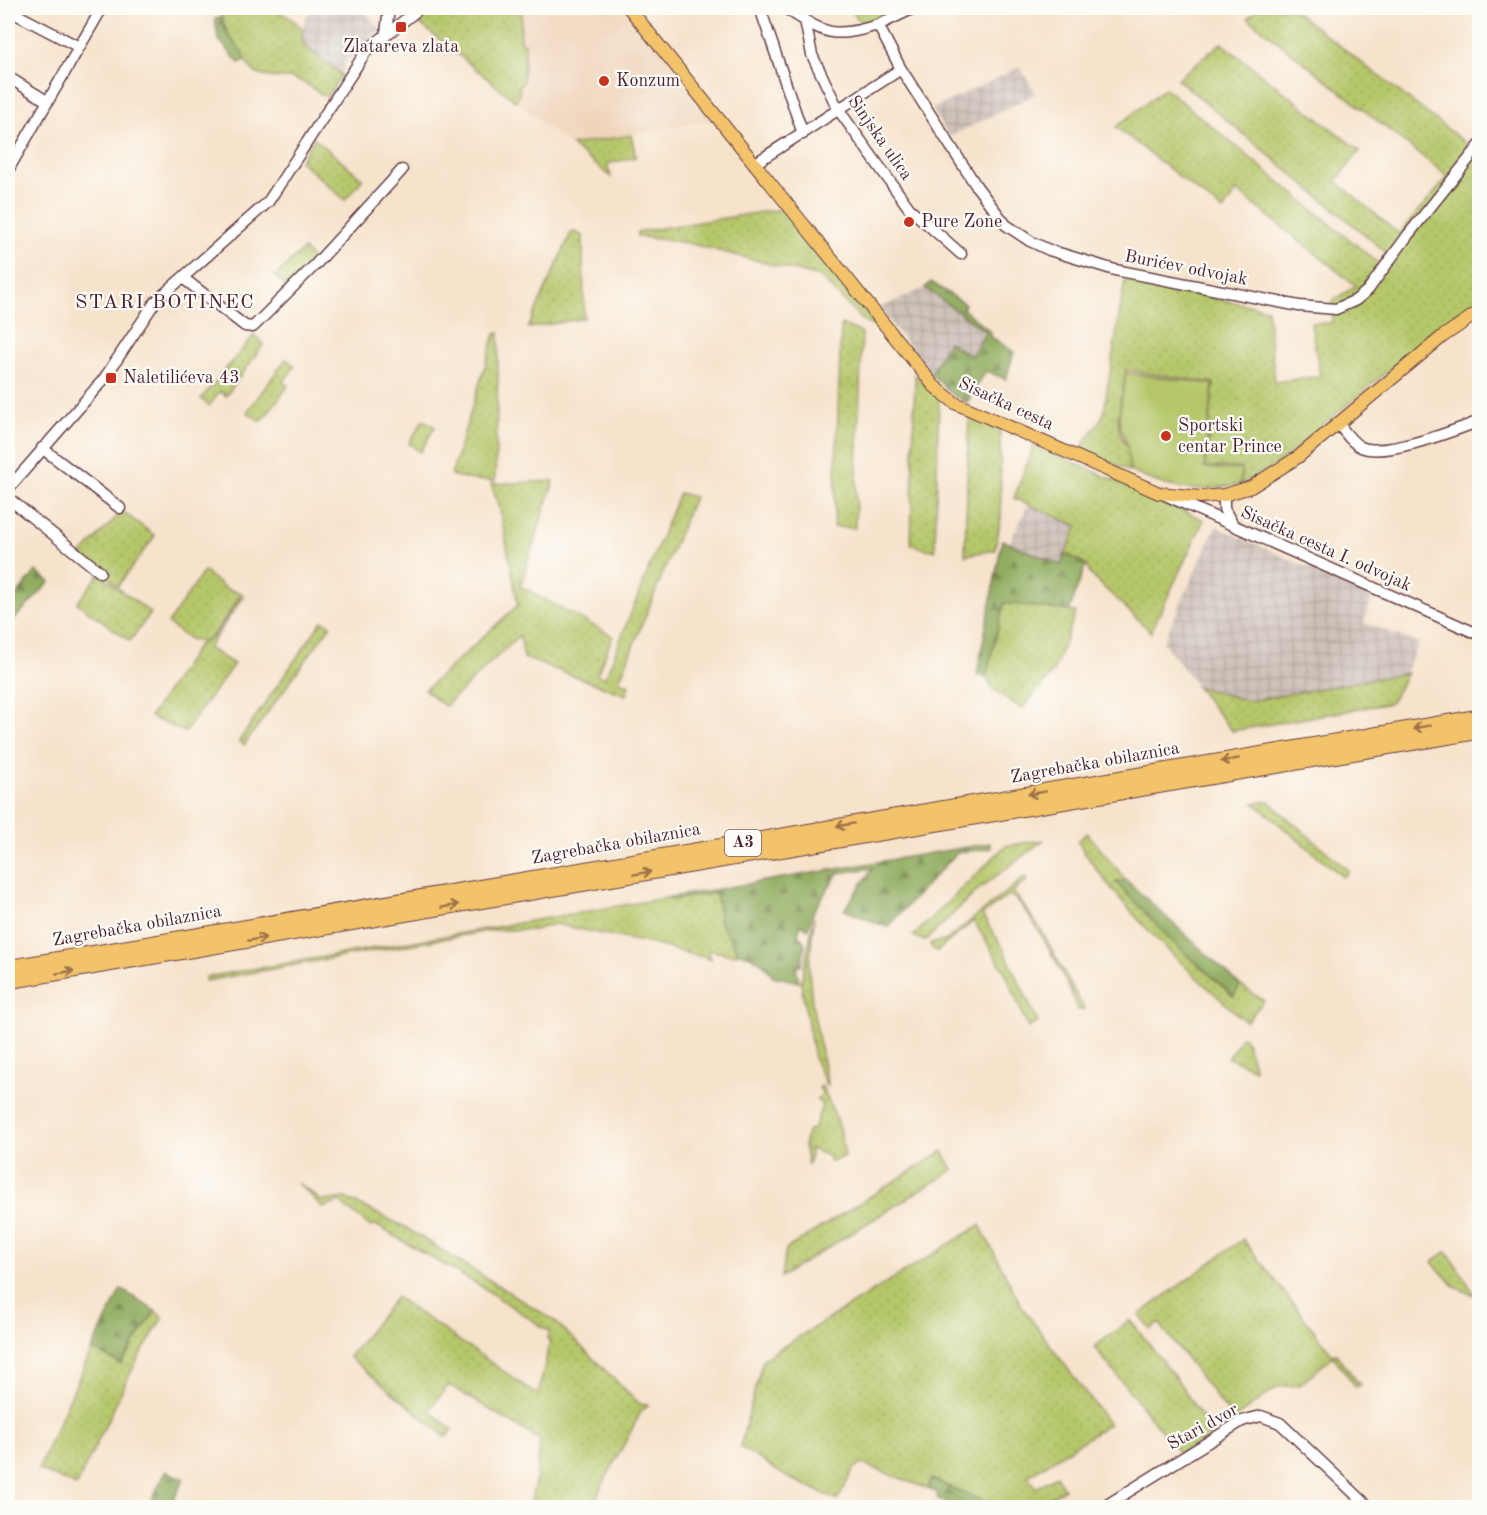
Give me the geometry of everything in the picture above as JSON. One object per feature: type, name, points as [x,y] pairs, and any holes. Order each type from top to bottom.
[{"type":"highway","name":"Zagrebačka obilaznica","points":[[8,968],[1479,717]]},
{"type":"highway","name":"Zagrebačka obilaznica","points":[[8,981],[1479,731]]},
{"type":"main road","name":"Sisačka cesta","points":[[629,8],[906,354],[944,395],[978,413],[1159,493],[1201,497],[1224,495],[1251,487],[1272,475],[1442,337],[1479,311]]},
{"type":"street","points":[[8,170],[12,152],[48,101],[102,8]]},
{"type":"street","points":[[386,33],[388,8]]},
{"type":"street","points":[[8,489],[104,379],[155,302],[268,202],[360,59],[386,33],[420,8]]},
{"type":"street","points":[[760,8],[803,134]]},
{"type":"street","points":[[785,8],[834,34],[846,34],[878,25],[914,8]]},
{"type":"street","points":[[8,10],[79,47]]},
{"type":"street","name":"Sinjska ulica","points":[[805,20],[812,55],[838,109],[909,208],[961,254]]},
{"type":"street","name":"Burićev odvojak","points":[[878,25],[901,69],[983,195],[1006,225],[1049,250],[1116,270],[1299,306],[1336,309],[1356,300],[1368,290],[1479,145]]},
{"type":"street","points":[[754,164],[901,69]]},
{"type":"street","points":[[8,77],[48,101]]},
{"type":"street","points":[[183,278],[245,326],[253,327],[316,264],[402,170]]},
{"type":"street","points":[[1338,423],[1356,444],[1369,449],[1423,441],[1479,421]]},
{"type":"street","points":[[42,448],[120,508]]},
{"type":"street","name":"Sisačka cesta I. odvojak","points":[[1159,493],[1479,635]]},
{"type":"street","points":[[1224,495],[1224,509],[1234,527]]},
{"type":"street","points":[[8,498],[100,572]]},
{"type":"street","name":"Stari dvor","points":[[1102,1508],[1242,1421],[1261,1416],[1280,1423],[1370,1508]]},
{"type":"shaded area","points":[[311,8],[361,8],[381,29],[346,62],[340,74],[303,44],[302,28]]},
{"type":"shaded area","points":[[522,8],[629,8],[718,119],[571,145],[515,101],[519,96],[525,43],[520,43]]},
{"type":"shaded area","points":[[1020,67],[1036,94],[949,137],[932,109]]},
{"type":"shaded area","points":[[925,288],[986,332],[971,356],[931,374],[879,308]]},
{"type":"shaded area","points":[[1028,505],[1075,526],[1060,565],[1009,544]]},
{"type":"shaded area","points":[[1216,526],[1372,597],[1364,623],[1419,643],[1391,703],[1232,731],[1163,642]]},
{"type":"green space","points":[[259,7],[276,10],[302,28],[303,45],[342,75],[327,97],[298,80],[267,77],[254,71],[237,48],[223,23],[221,17],[227,8]]},
{"type":"green space","points":[[429,8],[522,8],[520,43],[525,43],[523,83],[520,85],[519,96],[515,101],[413,18]]},
{"type":"green space","points":[[850,8],[891,8],[894,13],[862,25]]},
{"type":"green space","points":[[1259,8],[1291,8],[1472,148],[1479,138],[1479,304],[1445,323],[1277,464],[1241,484],[1242,468],[1205,467],[1214,383],[1126,370],[1118,418],[1120,435],[1128,448],[1129,471],[1081,448],[1103,416],[1125,280],[1267,309],[1275,382],[1320,376],[1311,323],[1332,323],[1332,301],[1356,286],[1237,191],[1223,211],[1116,127],[1165,88],[1378,263],[1387,253],[1177,79],[1221,43],[1360,151],[1336,181],[1399,234],[1448,177],[1248,18]]},
{"type":"green space","points":[[221,17],[226,32],[245,56],[244,61],[239,63],[218,39],[215,19]]},
{"type":"green space","points":[[631,135],[636,157],[607,164],[611,177],[571,145]]},
{"type":"green space","points":[[314,138],[363,179],[345,200],[300,161]]},
{"type":"green space","points":[[781,209],[878,328],[866,323],[820,277],[688,243],[637,236],[637,232]]},
{"type":"green space","points":[[572,231],[583,236],[584,318],[528,328]]},
{"type":"green space","points":[[304,249],[315,262],[288,288],[275,276]]},
{"type":"green space","points":[[931,282],[965,304],[963,309],[991,332],[990,336],[1014,352],[1006,379],[986,371],[967,403],[953,395],[931,374],[948,342],[971,356],[986,332],[925,288]]},
{"type":"green space","points":[[841,324],[862,333],[855,528],[834,527]]},
{"type":"green space","points":[[499,333],[495,481],[472,480],[451,475],[495,334]]},
{"type":"green space","points":[[254,335],[264,344],[226,396],[220,391],[209,406],[201,399]]},
{"type":"green space","points":[[286,359],[295,366],[283,382],[288,386],[261,422],[247,412]]},
{"type":"green space","name":"Sportski centar Prince","points":[[1126,373],[1213,384],[1204,468],[1241,470],[1240,484],[1209,489],[1184,488],[1159,483],[1130,471],[1127,444],[1120,428],[1119,416]]},
{"type":"green space","points":[[915,375],[939,397],[935,551],[911,545]]},
{"type":"green space","points":[[969,414],[996,426],[1000,431],[1001,517],[995,550],[965,555]]},
{"type":"green space","points":[[423,420],[435,427],[420,452],[409,443]]},
{"type":"green space","points":[[1034,445],[1204,520],[1151,632],[1090,574],[1086,564],[1065,554],[1077,526],[1014,498]]},
{"type":"green space","points":[[554,481],[520,586],[613,636],[597,674],[605,678],[679,493],[694,497],[619,681],[629,685],[626,695],[524,658],[520,635],[445,706],[425,690],[518,605],[500,509],[491,484]]},
{"type":"green space","points":[[122,511],[155,536],[118,586],[81,555]]},
{"type":"green space","points":[[1002,540],[1061,565],[1065,554],[1086,564],[1069,611],[1004,603],[986,677],[977,675]]},
{"type":"green space","points":[[36,571],[50,582],[8,626],[8,594],[14,599]]},
{"type":"green space","points":[[204,571],[226,589],[242,593],[213,635],[201,641],[195,641],[184,636],[168,623]]},
{"type":"green space","points":[[99,574],[151,613],[130,641],[77,603]]},
{"type":"green space","points":[[245,595],[208,648],[234,664],[185,732],[150,717],[199,644],[215,636],[239,599]]},
{"type":"green space","points":[[1004,603],[1076,612],[1053,672],[1022,709],[994,690],[986,677]]},
{"type":"green space","points":[[322,621],[331,625],[244,745],[239,741]]},
{"type":"green space","points":[[1407,673],[1391,703],[1232,731],[1196,686],[1249,701]]},
{"type":"green space","points":[[1268,801],[1349,871],[1343,877],[1254,803]]},
{"type":"green space","points":[[1087,833],[1126,880],[1116,882],[1173,941],[1233,996],[1240,985],[1264,1001],[1246,1022],[1177,959],[1134,915],[1077,841]]},
{"type":"green space","points":[[1044,840],[979,889],[925,941],[913,936],[1005,846]]},
{"type":"green space","points":[[990,843],[991,848],[957,853],[887,927],[844,910],[873,868],[838,873],[814,910],[808,929],[801,924],[798,933],[805,944],[801,966],[796,966],[799,982],[773,976],[759,961],[739,953],[720,923],[716,893],[671,900],[670,897]]},
{"type":"green space","points":[[1025,877],[1027,880],[1013,892],[1040,928],[1084,1009],[1078,1010],[1037,928],[1017,901],[1009,895],[982,915],[1003,948],[1038,1022],[1028,1028],[1006,974],[974,921],[937,951],[930,943],[945,941]]},
{"type":"green space","points":[[1126,880],[1240,985],[1234,996],[1172,941],[1116,882]]},
{"type":"green space","points":[[716,893],[720,923],[739,953],[731,955],[710,950],[708,953],[711,959],[652,944],[554,924],[534,930],[493,930],[205,981],[206,977],[670,897],[671,900]]},
{"type":"green space","points":[[814,918],[809,968],[812,1003],[828,1088],[814,1059],[801,983]]},
{"type":"green space","points":[[1242,1036],[1245,1038],[1255,1069],[1228,1058]]},
{"type":"green space","points":[[822,1086],[838,1122],[845,1156],[830,1162],[828,1156],[809,1148],[811,1155],[808,1165],[804,1145],[808,1130],[814,1129],[822,1105],[816,1099],[823,1095],[819,1088]]},
{"type":"green space","points":[[943,1151],[953,1170],[781,1277],[786,1249]]},
{"type":"green space","points":[[298,1183],[322,1201],[345,1198],[403,1226],[555,1321],[640,1404],[648,1405],[642,1410],[591,1507],[542,1507],[531,1499],[537,1475],[540,1440],[449,1385],[429,1410],[453,1430],[446,1437],[349,1357],[396,1297],[538,1395],[550,1332],[482,1287],[374,1224],[371,1227],[339,1202],[323,1208]]},
{"type":"green space","points":[[980,1225],[1022,1307],[1109,1424],[1028,1476],[1036,1488],[1056,1476],[1064,1489],[1036,1507],[997,1507],[932,1479],[928,1489],[863,1464],[854,1468],[838,1500],[787,1477],[740,1447],[763,1359]]},
{"type":"green space","points":[[1243,1239],[1333,1355],[1336,1354],[1360,1385],[1356,1387],[1333,1356],[1300,1385],[1278,1387],[1233,1419],[1159,1323],[1151,1329],[1139,1315]]},
{"type":"green space","points":[[1447,1251],[1475,1295],[1455,1287],[1432,1262]]},
{"type":"green space","points":[[121,1289],[155,1311],[121,1364],[92,1349]]},
{"type":"green space","points":[[155,1311],[163,1317],[135,1364],[76,1486],[38,1469],[92,1349],[121,1364]]},
{"type":"green space","points":[[1130,1320],[1180,1384],[1213,1434],[1180,1454],[1094,1347]]},
{"type":"green space","points":[[166,1471],[184,1479],[170,1507],[148,1507]]},
{"type":"green space","points":[[931,1479],[997,1507],[954,1507],[937,1498],[938,1493],[928,1489]]},
{"type":"place","name":"Zlatareva zlata","points":[[401,27]]},
{"type":"place","name":"Konzum","points":[[604,81]]},
{"type":"place","name":"Pure Zone","points":[[909,222]]},
{"type":"place","name":"Naletilićeva 43","points":[[111,378]]},
{"type":"place","name":"Sportski centar Prince","points":[[1166,436]]},
{"type":"district","name":"STARI BOTINEC","points":[[165,303]]}]
